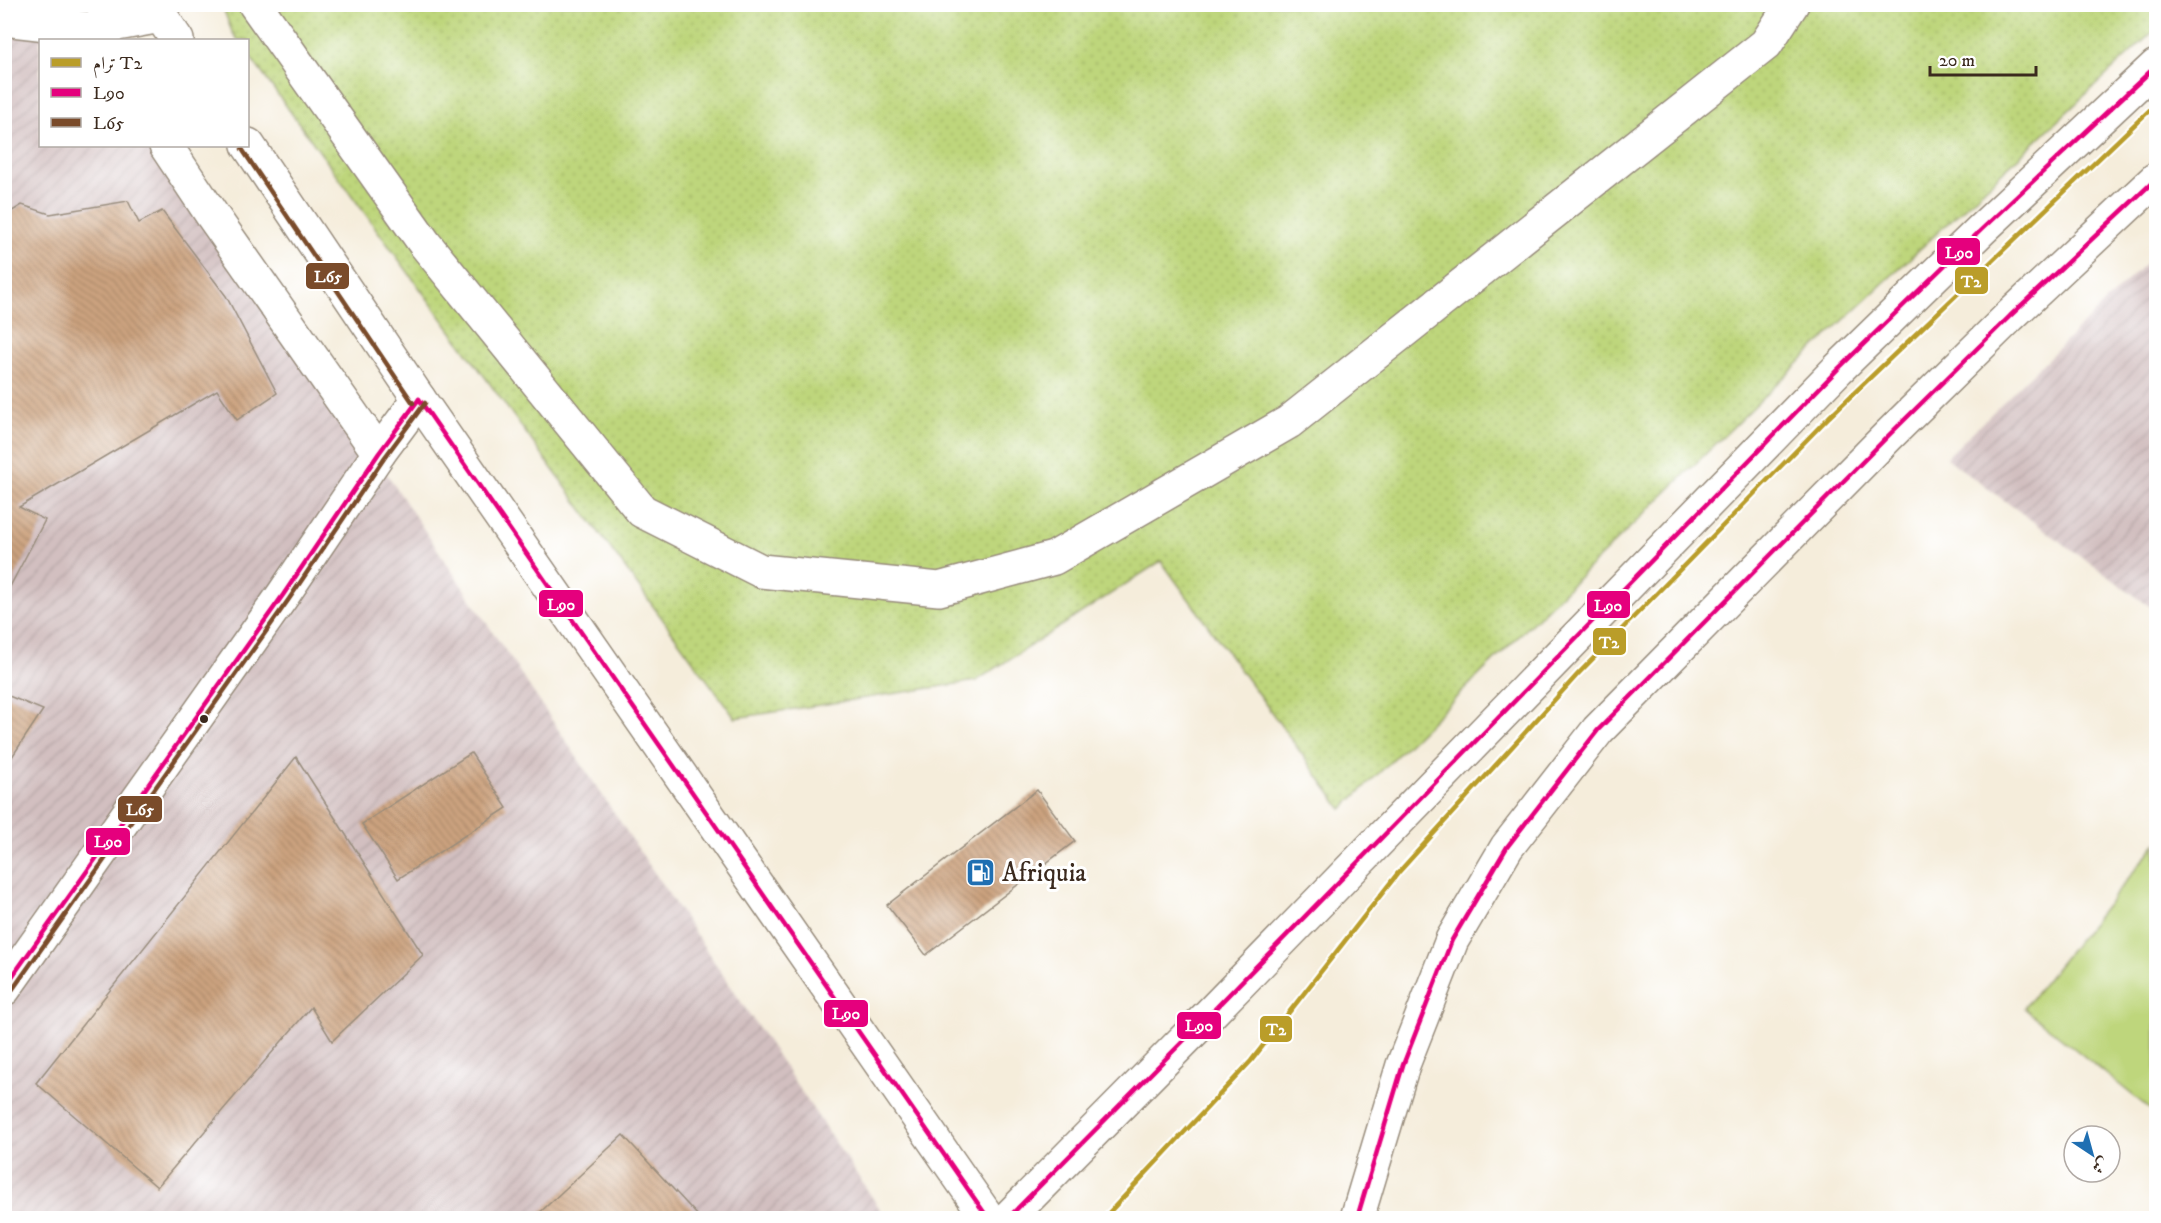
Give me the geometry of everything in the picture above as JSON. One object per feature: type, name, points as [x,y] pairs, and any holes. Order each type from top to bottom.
[{"type":"main road","points":[[255,4],[426,244],[642,511],[761,571],[939,589],[1054,558],[1289,422],[1766,44],[1792,4]]},
{"type":"main road","points":[[4,19],[87,25],[164,20]]},
{"type":"main road","points":[[1008,1218],[1838,369],[1982,229],[2157,66]]},
{"type":"main road","points":[[249,146],[419,399],[988,1218]]},
{"type":"main road","points":[[167,147],[379,453]]},
{"type":"main road","points":[[1357,1218],[1402,1065],[1452,940],[1514,838],[1598,730],[1888,436],[2010,316],[2157,179]]},
{"type":"main road","points":[[4,989],[419,399]]},
{"type":"shaded area","points":[[50,4],[75,39],[39,39],[39,147],[152,147],[372,452],[886,1218],[5,1218],[4,5]]},
{"type":"shaded area","points":[[2156,253],[2156,611],[1946,458]]},
{"type":"green space","points":[[2156,4],[2156,29],[1817,345],[1342,809],[1161,561],[976,681],[735,718],[249,55],[249,39],[237,39],[232,32],[222,5]]},
{"type":"green space","points":[[2156,844],[2156,1114],[2024,1008]]},
{"type":"building","points":[[128,201],[139,223],[162,211],[226,296],[277,393],[237,420],[217,390],[19,507],[45,520],[4,598],[4,216],[22,205],[50,214]]},
{"type":"building","points":[[4,694],[43,710],[4,769]]},
{"type":"building","points":[[471,753],[507,808],[398,879],[362,824]]},
{"type":"building","points":[[296,757],[423,955],[332,1041],[311,1007],[157,1187],[36,1083]]},
{"type":"building","name":"Afriquia","points":[[1037,790],[1075,841],[926,955],[887,905]]},
{"type":"building","points":[[623,1135],[700,1218],[534,1218]]},
{"type":"tram line","name":"T2","points":[[1104,1218],[1251,1061],[1398,873],[1578,674],[1829,417],[2156,104]]},
{"type":"transit line","name":"L90","points":[[1008,1218],[1838,369],[1982,229],[2156,66]]},
{"type":"transit line","name":"L65","points":[[242,149],[413,403]]},
{"type":"transit line","name":"L90","points":[[1357,1218],[1403,1065],[1452,940],[1507,847],[1598,730],[1888,436],[2010,316],[2156,179]]},
{"type":"transit line","name":"L90","points":[[419,399],[988,1218]]},
{"type":"transit line","name":"L90","points":[[4,988],[419,399]]},
{"type":"transit line","name":"L65","points":[[10,993],[425,403]]},
{"type":"place","name":"Afriquia","points":[[981,873]]}]
